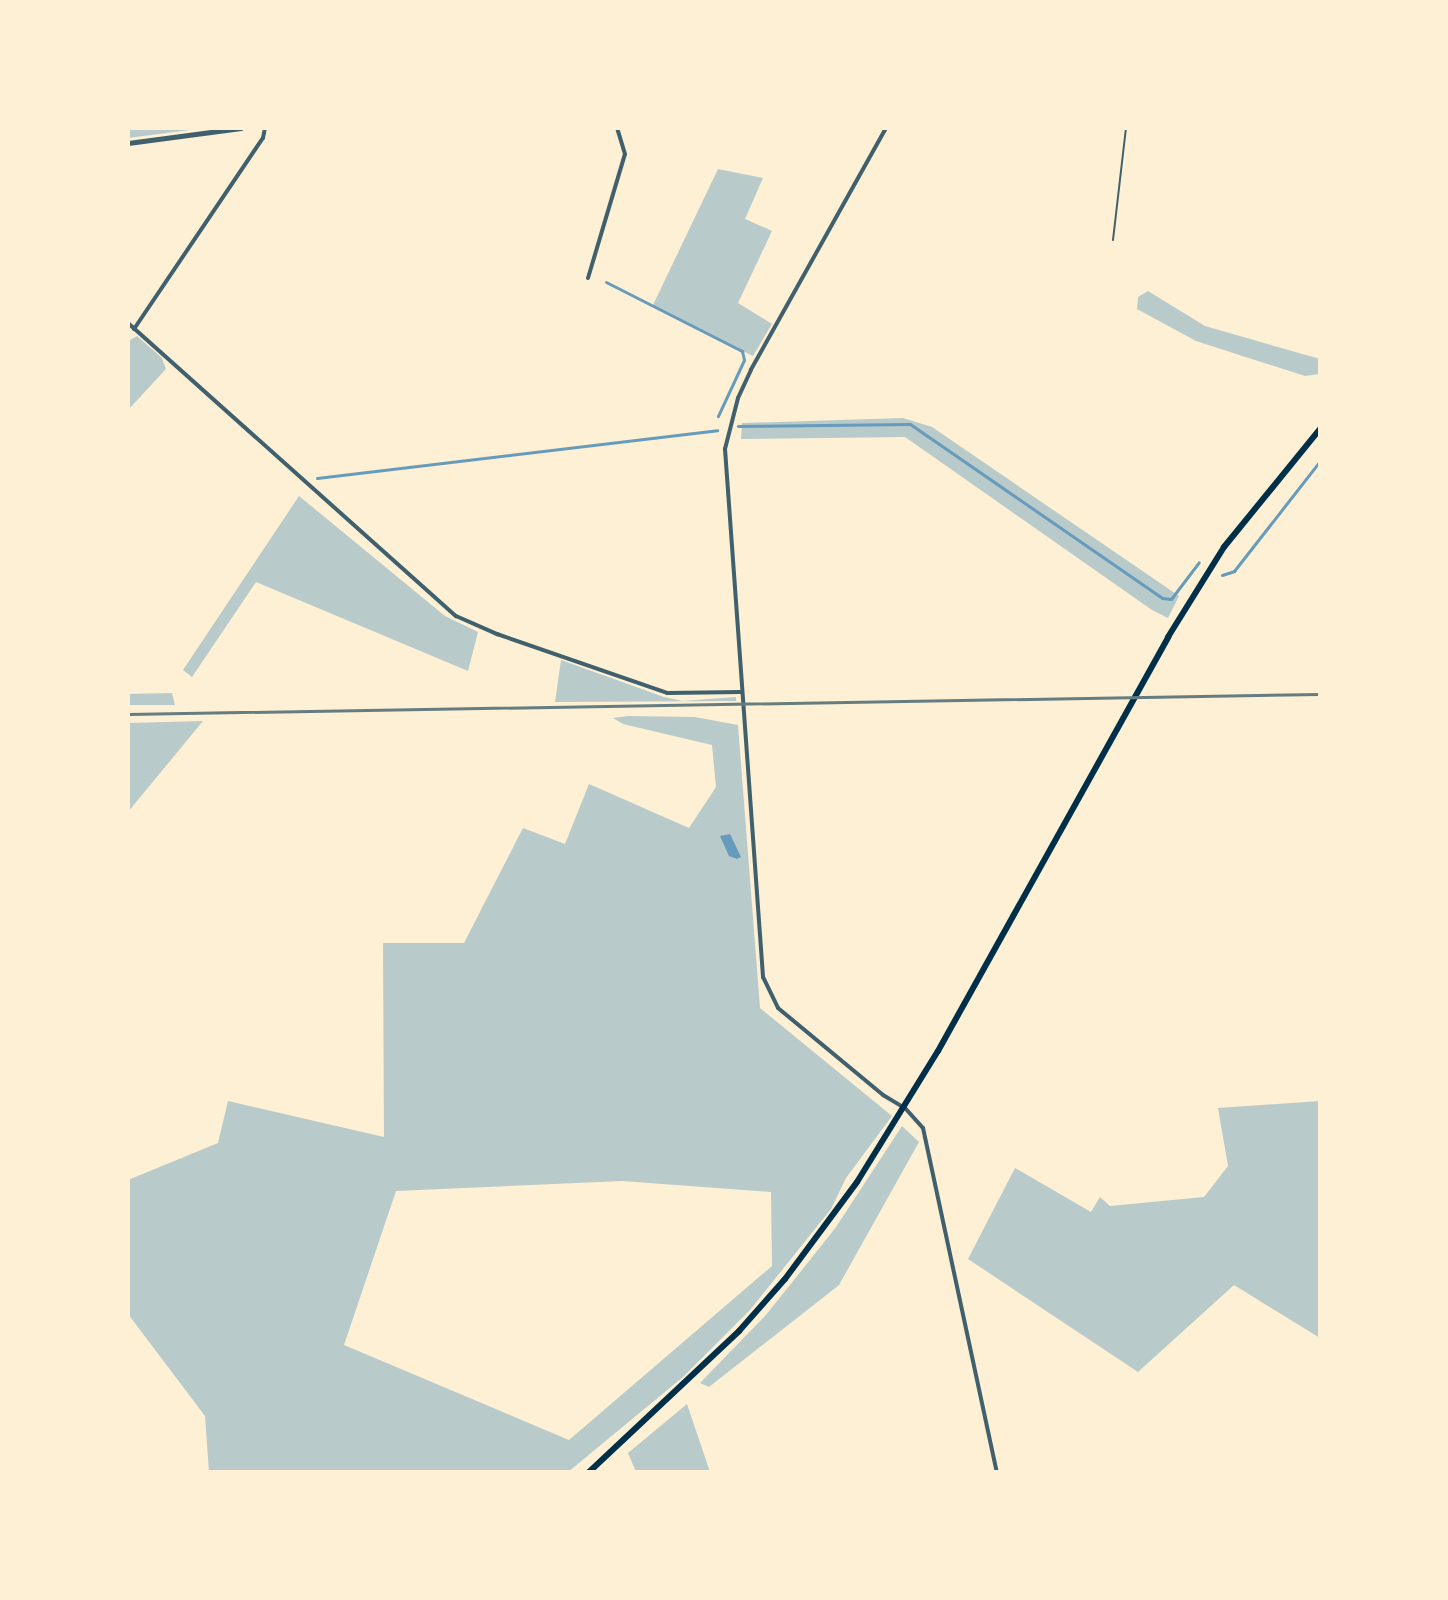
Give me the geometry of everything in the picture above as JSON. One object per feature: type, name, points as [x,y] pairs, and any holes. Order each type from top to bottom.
[{"type":"main road","points":[[589,1472],[668,1402],[758,1310],[828,1223],[905,1108],[1168,637],[1224,547],[1320,429]]},
{"type":"street","points":[[128,143],[241,128]]},
{"type":"street","points":[[134,329],[263,138],[265,128]]},
{"type":"street","points":[[588,278],[625,154],[617,128]]},
{"type":"street","points":[[886,128],[751,370],[729,426],[725,449],[741,692],[759,879],[763,977],[784,1015],[883,1095],[905,1108],[918,1120],[927,1138],[997,1472]]},
{"type":"street","points":[[128,323],[456,616],[497,634],[667,693],[741,692]]},
{"type":"lane","points":[[1113,240],[1126,128]]},
{"type":"lane","points":[[128,337],[134,329]]},
{"type":"shaded area","points":[[128,128],[205,128],[128,138]]},
{"type":"shaded area","points":[[718,169],[763,178],[745,219],[772,231],[738,303],[772,324],[753,356],[653,305]]},
{"type":"shaded area","points":[[1148,291],[1205,326],[1320,359],[1320,374],[1305,376],[1196,341],[1137,309],[1138,297]]},
{"type":"shaded area","points":[[137,336],[162,358],[166,369],[128,410],[128,341]]},
{"type":"shaded area","points":[[903,418],[932,427],[1179,596],[1168,618],[1152,610],[905,437],[741,439],[742,423]]},
{"type":"shaded area","points":[[299,496],[445,616],[478,632],[468,671],[256,582],[192,677],[183,670]]},
{"type":"shaded area","points":[[561,660],[664,697],[683,701],[736,697],[736,701],[555,702]]},
{"type":"shaded area","points":[[172,693],[175,705],[128,705],[128,694]]},
{"type":"shaded area","points":[[695,717],[738,725],[760,1008],[892,1116],[846,1178],[831,1209],[750,1310],[683,1377],[568,1472],[209,1472],[205,1416],[128,1314],[128,1180],[218,1143],[228,1101],[384,1137],[383,943],[464,943],[523,828],[565,844],[589,784],[689,828],[716,787],[712,745],[623,724],[613,718]],"holes":[[[622,1181],[771,1192],[772,1266],[569,1440],[344,1345],[396,1191]]]},
{"type":"shaded area","points":[[203,721],[128,812],[128,723]]},
{"type":"shaded area","points":[[1320,1101],[1320,1338],[1234,1285],[1138,1372],[968,1259],[1015,1168],[1091,1212],[1100,1197],[1110,1206],[1204,1197],[1228,1166],[1218,1108]]},
{"type":"shaded area","points":[[902,1126],[919,1142],[839,1285],[709,1387],[700,1383],[765,1316],[836,1227]]},
{"type":"shaded area","points":[[687,1404],[710,1472],[636,1472],[628,1453]]},
{"type":"water","points":[[730,834],[741,857],[737,859],[729,856],[720,836]]},
{"type":"waterway","points":[[606,282],[742,351],[744,360],[718,416]]},
{"type":"waterway","points":[[738,426],[910,424],[1162,598],[1171,599],[1199,562]]},
{"type":"waterway","points":[[317,478],[717,430]]},
{"type":"waterway","points":[[1222,575],[1234,571],[1320,461]]},
{"type":"railway","points":[[128,714],[1320,694]]}]
